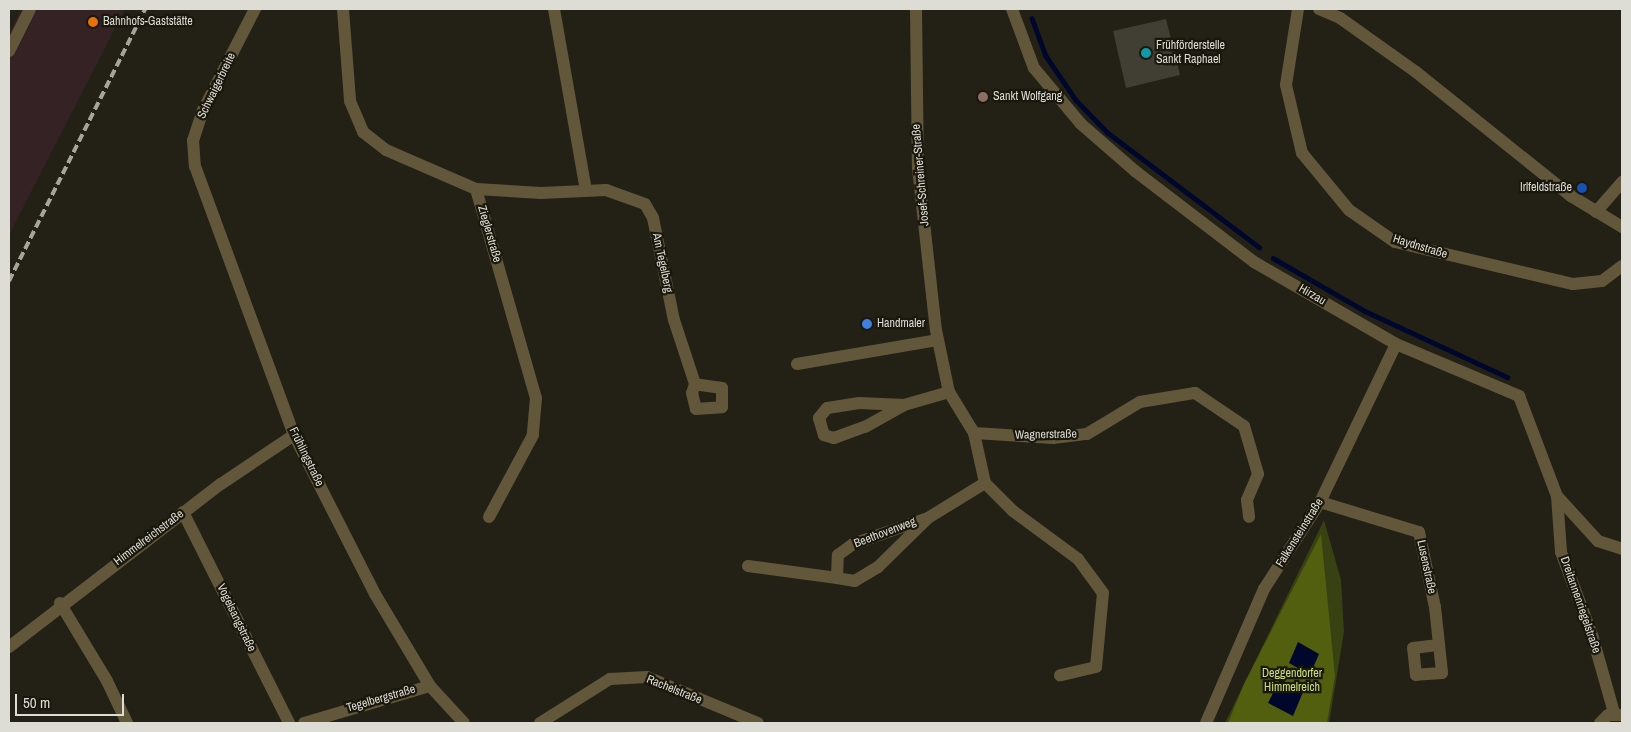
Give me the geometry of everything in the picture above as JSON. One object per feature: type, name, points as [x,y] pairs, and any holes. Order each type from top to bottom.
[{"type":"street","points":[[9,51],[30,9]]},
{"type":"street","name":"Schwaigerbreite","points":[[195,166],[193,140],[203,110],[255,9]]},
{"type":"street","name":"Zieglerstraße","points":[[344,9],[350,101],[363,132],[386,150],[476,189],[536,398],[533,435],[489,517]]},
{"type":"street","points":[[554,9],[586,190]]},
{"type":"street","name":"Josef-Schreiner-Straße","points":[[916,9],[918,159],[937,340],[949,392],[974,433],[985,483]]},
{"type":"street","name":"Hirzau","points":[[1012,9],[1034,68],[1081,124],[1122,159],[1254,262],[1396,344],[1519,396],[1557,496],[1598,541],[1622,549]]},
{"type":"street","name":"Haydnstraße","points":[[1298,9],[1286,85],[1302,152],[1349,210],[1395,242],[1573,284],[1602,280],[1622,266]]},
{"type":"street","points":[[1319,9],[1340,18],[1416,72],[1516,155],[1596,212],[1622,227]]},
{"type":"street","name":"Frühlingstraße","points":[[195,166],[294,434],[375,594],[430,686],[464,723]]},
{"type":"street","points":[[1596,212],[1622,182]]},
{"type":"street","name":"Am Tegelberg","points":[[476,189],[618,191],[646,204],[653,218],[674,320],[695,384]]},
{"type":"street","points":[[797,364],[937,340]]},
{"type":"street","name":"Falkensteinstraße","points":[[1206,723],[1264,589],[1320,502],[1396,344]]},
{"type":"street","points":[[904,405],[859,403],[827,408],[820,418],[824,435],[834,438],[904,405],[949,392]]},
{"type":"street","name":"Wagnerstraße","points":[[974,433],[1053,438],[1087,434],[1140,402],[1196,393],[1244,426],[1258,474],[1247,500],[1249,516]]},
{"type":"street","name":"Himmelreichstraße","points":[[9,647],[60,604],[184,512],[294,434]]},
{"type":"street","points":[[985,483],[1013,511],[1078,559],[1103,593],[1096,667],[1060,674]]},
{"type":"street","name":"Beethovenweg","points":[[838,578],[838,555],[853,544],[928,518],[985,483]]},
{"type":"street","name":"Dreitannenriegelstraße","points":[[1557,496],[1561,552],[1592,635],[1618,714],[1600,723]]},
{"type":"street","name":"Lusenstraße","points":[[1320,502],[1419,532],[1439,645]]},
{"type":"street","name":"Vogelsangstraße","points":[[184,512],[289,723]]},
{"type":"street","name":"Beethovenweg","points":[[748,566],[855,582],[878,567],[928,518]]},
{"type":"street","points":[[60,604],[107,681],[127,723]]},
{"type":"street","name":"Rachelstraße","points":[[540,723],[610,679],[647,677],[758,723]]},
{"type":"street","name":"Tegelbergstraße","points":[[304,723],[430,686]]},
{"type":"shaded area","points":[[21,9],[125,9],[9,235],[9,35]]},
{"type":"green space","name":"Deggendorfer Himmelreich","points":[[1324,520],[1341,580],[1344,632],[1329,723],[1225,723]]},
{"type":"green space","name":"Deggendorfer Himmelreich","points":[[1321,534],[1335,676],[1327,723],[1228,723],[1244,684]]},
{"type":"water","points":[[1298,642],[1319,654],[1310,675],[1289,663]]},
{"type":"water","points":[[1280,679],[1303,692],[1293,716],[1268,703]]},
{"type":"building","name":"Frühförderstelle Sankt Raphael","points":[[1166,19],[1180,75],[1126,88],[1113,31]]},
{"type":"waterway","points":[[1032,18],[1046,56],[1076,100],[1107,132],[1259,247]]},
{"type":"waterway","points":[[1273,258],[1365,311],[1507,377]]},
{"type":"railway","points":[[9,281],[145,9]]},
{"type":"place","name":"Bahnhofs-Gaststätte","points":[[93,22]]},
{"type":"place","name":"Frühförderstelle Sankt Raphael","points":[[1146,53]]},
{"type":"place","name":"Sankt Wolfgang","points":[[983,97]]},
{"type":"place","name":"Irlfeldstraße","points":[[1582,188]]},
{"type":"place","name":"Handmaler","points":[[867,324]]}]
